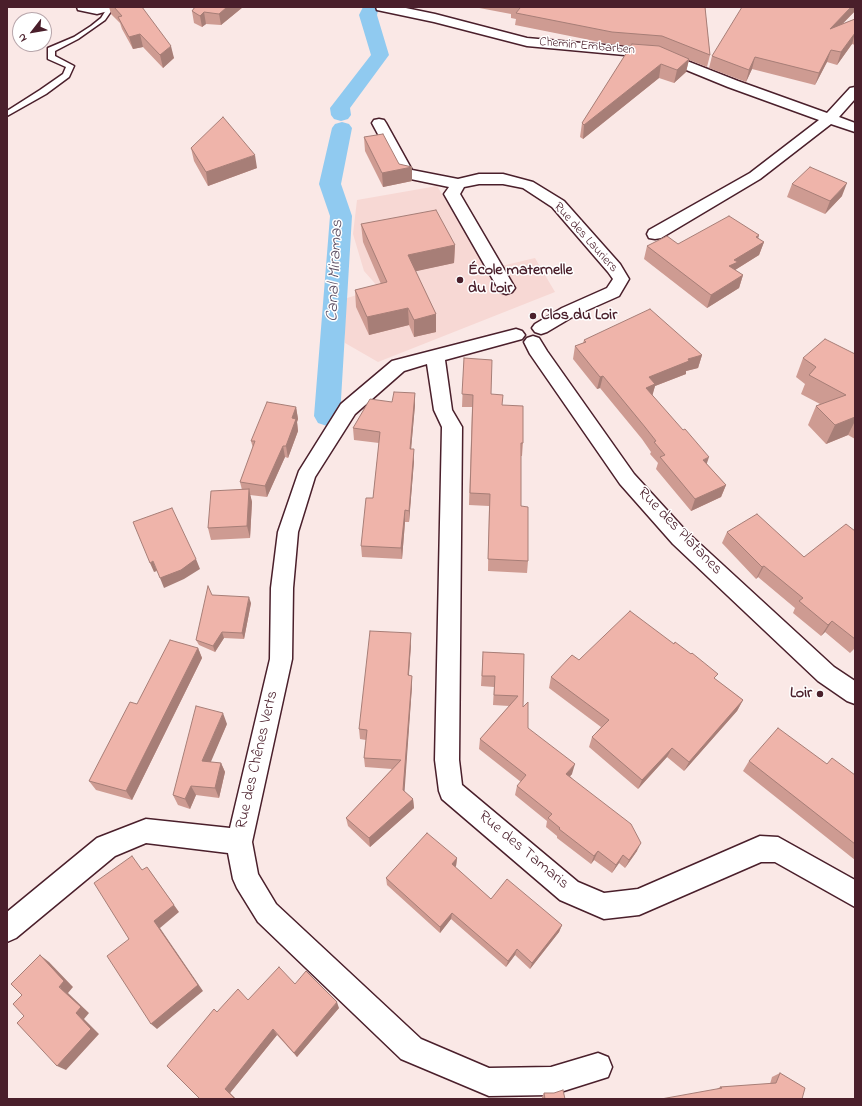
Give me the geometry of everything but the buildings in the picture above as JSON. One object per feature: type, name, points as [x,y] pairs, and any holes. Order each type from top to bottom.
[{"type":"street","points":[[83,7],[97,10],[107,7]]},
{"type":"street","name":"Chemin Embarben","points":[[382,7],[435,18],[527,42],[659,54],[733,84],[855,128]]},
{"type":"street","points":[[435,18],[444,7]]},
{"type":"street","points":[[655,234],[755,176],[830,118],[855,91]]},
{"type":"street","points":[[379,123],[406,174],[458,184],[452,194],[506,288]]},
{"type":"street","name":"Rue des Lauriers","points":[[458,184],[479,179],[503,179],[528,184],[558,204],[621,279],[614,292],[568,312],[530,335]]},
{"type":"street","name":"Rue des Chênes Verts","points":[[530,335],[489,340],[398,366],[348,409],[306,476],[288,532],[282,588],[281,658],[239,842],[246,879],[266,913],[411,1049],[489,1082],[551,1081],[598,1067]]},
{"type":"street","name":"Rue des Platanes","points":[[530,335],[540,354],[627,479],[680,538],[826,674],[855,694]]},
{"type":"street","name":"Rue des Tamaris","points":[[436,356],[443,410],[452,427],[447,760],[451,791],[569,891],[604,906],[639,902],[760,849],[778,850],[855,894]]},
{"type":"street","points":[[7,929],[106,847],[146,831],[239,842]]},
{"type":"lane","points":[[7,114],[43,92],[66,75],[70,66],[50,57],[51,50],[76,38],[94,27],[103,19],[111,7]]},
{"type":"shaded area","name":"École maternelle du Loir","points":[[437,186],[489,269],[535,258],[555,292],[378,362],[345,343],[344,299],[379,288],[364,271],[353,234],[357,200]]},
{"type":"waterway","name":"Canal Miramas","points":[[341,115],[340,108],[380,55],[368,15],[369,11]]},
{"type":"waterway","name":"Canal Miramas","points":[[327,416],[341,216],[330,184],[342,128]]},
{"type":"place","name":"École maternelle du Loir","points":[[460,280]]},
{"type":"place","name":"Clos du Loir","points":[[533,316]]},
{"type":"place","name":"Loir","points":[[820,694]]}]
